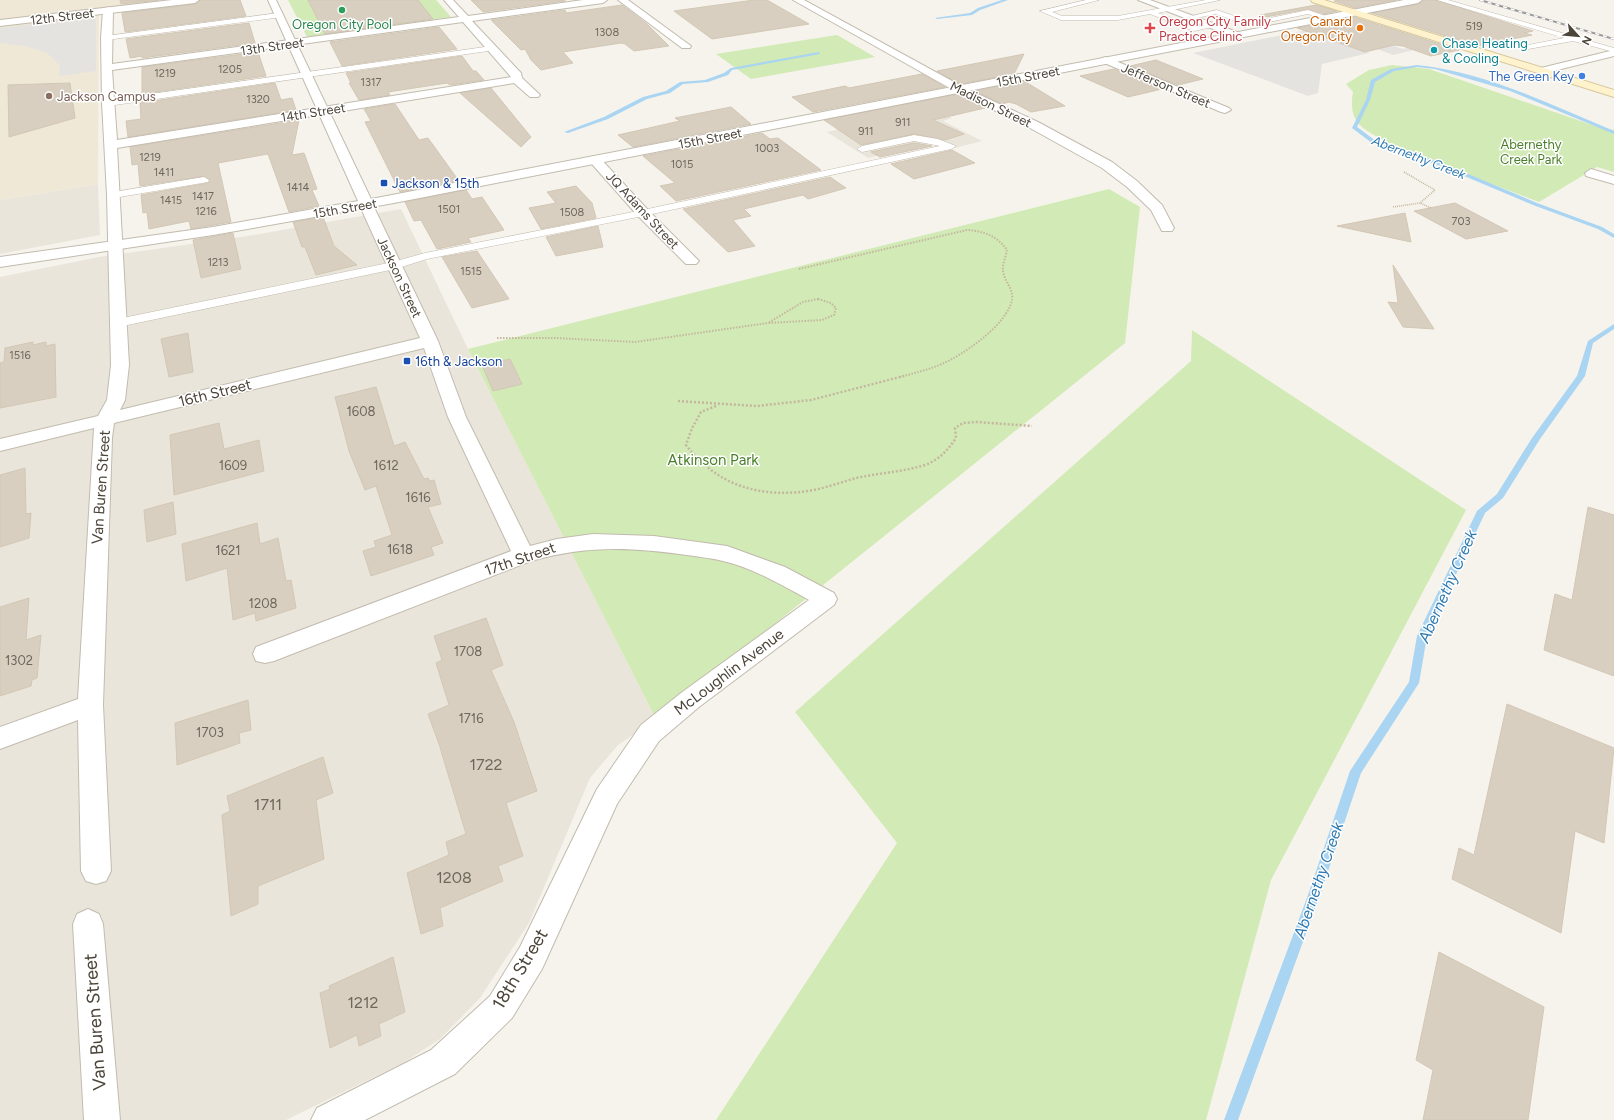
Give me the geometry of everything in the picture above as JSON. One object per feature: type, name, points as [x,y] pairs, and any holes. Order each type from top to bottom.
[{"type":"main road","points":[[1315,0],[1614,94]]},
{"type":"street","name":"12th Street","points":[[0,23],[195,0]]},
{"type":"street","name":"Jackson Street","points":[[272,0],[430,341],[453,402],[457,417],[524,555]]},
{"type":"street","points":[[448,0],[517,75],[516,79],[534,95]]},
{"type":"street","name":"13th Street","points":[[107,68],[603,0]]},
{"type":"street","points":[[622,0],[686,46]]},
{"type":"street","name":"Madison Street","points":[[797,0],[959,89],[1047,131],[1112,168],[1157,208],[1167,228]]},
{"type":"street","points":[[1142,0],[1150,8],[1167,5],[1188,17],[1237,35]]},
{"type":"street","name":"15th Street","points":[[0,262],[221,230],[366,204],[1417,0]]},
{"type":"street","name":"Van Buren Street","points":[[96,872],[90,705],[102,438],[105,420],[116,400],[120,365],[114,195],[108,103],[106,38],[108,10]]},
{"type":"street","points":[[1541,71],[1613,53]]},
{"type":"street","name":"Jefferson Street","points":[[1106,60],[1225,110]]},
{"type":"street","name":"14th Street","points":[[110,145],[516,79]]},
{"type":"street","name":"JQ Adams Street","points":[[596,160],[643,213],[691,261]]},
{"type":"street","points":[[1591,173],[1614,180]]},
{"type":"street","name":"16th Street","points":[[0,445],[430,341]]},
{"type":"street","name":"17th Street","points":[[265,654],[524,555],[557,546],[593,541],[654,543],[727,554],[777,573],[826,599]]},
{"type":"street","name":"McLoughlin Avenue","points":[[636,750],[650,733],[690,700],[826,599]]},
{"type":"street","points":[[0,738],[90,705]]},
{"type":"street","name":"18th Street","points":[[330,1120],[443,1062],[501,1007],[531,958],[607,797],[636,750]]},
{"type":"street","name":"Van Buren Street","points":[[88,924],[102,1120]]},
{"type":"lane","points":[[1096,0],[1044,11],[1061,18],[1118,18],[1150,8],[1194,29],[1214,26]]},
{"type":"lane","points":[[1167,5],[1217,0]]},
{"type":"lane","points":[[1440,0],[1572,38],[1613,53]]},
{"type":"lane","points":[[1188,17],[1217,12],[1250,24],[1308,12],[1327,18]]},
{"type":"lane","points":[[106,38],[280,15]]},
{"type":"lane","points":[[1526,48],[1572,38]]},
{"type":"lane","points":[[108,103],[492,48]]},
{"type":"lane","points":[[118,323],[396,265],[433,255],[643,213],[951,146],[935,141],[914,138],[862,149]]},
{"type":"lane","points":[[114,195],[204,180]]},
{"type":"path","points":[[1393,207],[1420,203],[1435,190],[1404,172]]},
{"type":"path","points":[[1420,203],[1431,208]]},
{"type":"path","points":[[799,269],[959,232],[977,230],[991,234],[1001,240],[1007,250],[1003,271],[1010,286],[1012,298],[1009,310],[990,332],[952,359],[926,370],[811,400],[757,406],[713,406],[701,412],[692,428],[686,445],[694,459],[710,472],[745,488],[789,494],[832,486],[855,478],[882,472],[906,470],[930,463],[941,457],[956,438],[955,428],[963,422],[1032,426]]},
{"type":"path","points":[[497,338],[554,338],[635,342],[767,322],[822,320],[834,315],[836,308],[834,304],[828,301],[808,299],[793,306],[767,322]]},
{"type":"path","points":[[678,401],[731,406]]},
{"type":"shaded area","name":"Jackson Campus","points":[[0,0],[173,0],[99,9],[98,184],[0,200]]},
{"type":"shaded area","points":[[96,16],[96,71],[59,76],[60,65],[47,53],[25,46],[0,43],[0,28]]},
{"type":"shaded area","points":[[1331,25],[1403,49],[1408,48],[1414,50],[1393,55],[1377,49],[1342,44],[1369,53],[1322,64],[1318,93],[1308,96],[1193,53]]},
{"type":"shaded area","points":[[933,108],[952,118],[943,121],[982,141],[947,150],[934,143],[868,158],[827,132]]},
{"type":"shaded area","points":[[98,184],[100,235],[0,254],[0,200]]},
{"type":"shaded area","points":[[401,209],[468,349],[656,719],[618,745],[590,778],[529,923],[480,998],[440,1039],[403,1063],[286,1120],[0,1120],[0,277],[99,257],[248,236]]},
{"type":"green space","name":"Oregon City Pool","points":[[288,0],[436,0],[451,17],[307,37]]},
{"type":"green space","points":[[837,35],[875,57],[751,79],[716,54]]},
{"type":"green space","name":"Abernethy Creek Park","points":[[1392,65],[1429,69],[1598,127],[1614,130],[1614,172],[1597,167],[1539,202],[1416,155],[1385,141],[1367,131],[1355,119],[1352,110],[1353,92],[1346,84],[1369,70]]},
{"type":"green space","name":"Atkinson Park","points":[[1109,189],[1140,207],[1125,343],[656,719],[468,349]]},
{"type":"green space","points":[[1192,330],[1466,510],[1271,880],[1206,1120],[716,1120],[897,843],[795,712],[1191,361]]},
{"type":"building","points":[[120,0],[159,0],[121,4]]},
{"type":"building","points":[[200,0],[240,0],[246,16],[125,32],[122,13],[195,4]]},
{"type":"building","name":"Oregon City Pool","points":[[308,0],[418,0],[433,19],[325,34]]},
{"type":"building","points":[[471,0],[565,0],[565,1],[483,12]]},
{"type":"building","points":[[754,0],[767,0],[809,24],[712,39],[674,11]]},
{"type":"building","points":[[1396,0],[1355,8],[1334,1]]},
{"type":"building","points":[[1423,0],[1436,0],[1533,31],[1524,33],[1532,35],[1478,46],[1372,13],[1418,4]]},
{"type":"building","points":[[622,5],[647,24],[669,46],[634,51],[625,44],[621,43],[563,52],[573,63],[541,70],[531,60],[525,49],[521,50],[491,20],[565,10],[566,13]]},
{"type":"building","points":[[1316,5],[1337,11],[1324,14],[1308,9],[1266,17],[1260,15]]},
{"type":"building","points":[[1354,17],[1459,50],[1431,56],[1403,46],[1394,45],[1365,52],[1297,28]]},
{"type":"building","points":[[249,23],[255,43],[142,58],[142,56],[130,58],[126,39]]},
{"type":"building","points":[[439,27],[457,49],[342,66],[330,42]]},
{"type":"building","points":[[258,52],[266,76],[142,94],[142,67]]},
{"type":"building","points":[[1024,54],[1014,74],[960,84],[937,71]]},
{"type":"building","points":[[462,56],[473,71],[476,71],[484,80],[450,85],[447,83],[388,92],[390,95],[359,100],[349,83],[351,83],[346,73]]},
{"type":"building","points":[[1156,60],[1203,79],[1178,85],[1130,66]]},
{"type":"building","points":[[1114,69],[1162,89],[1128,97],[1080,76]]},
{"type":"building","points":[[922,74],[945,87],[813,112],[792,97],[845,86],[849,88]]},
{"type":"building","points":[[1024,81],[1065,106],[1031,112],[1009,102],[1002,104],[975,91]]},
{"type":"building","points":[[70,83],[75,118],[9,137],[8,85]]},
{"type":"building","points":[[275,83],[281,100],[292,98],[296,110],[128,137],[126,121],[141,119],[140,103]]},
{"type":"building","points":[[491,88],[531,137],[521,147],[460,93]]},
{"type":"building","points":[[958,94],[985,108],[933,120],[964,134],[945,140],[914,134],[861,145],[824,120]]},
{"type":"building","points":[[395,104],[419,140],[428,138],[459,181],[400,192],[365,122],[371,121],[364,109]]},
{"type":"building","points":[[731,107],[751,124],[633,147],[618,135],[680,121],[675,118]]},
{"type":"building","points":[[299,120],[292,155],[304,153],[317,189],[312,190],[319,206],[289,212],[268,154],[218,163],[231,222],[191,229],[189,221],[149,229],[147,212],[143,213],[141,195],[208,183],[210,180],[204,176],[140,186],[138,164],[132,165],[130,147]]},
{"type":"building","points":[[762,133],[770,139],[778,138],[821,170],[676,201],[660,186],[675,183],[643,156]]},
{"type":"building","points":[[914,143],[932,146],[880,157],[871,152]]},
{"type":"building","points":[[952,150],[975,163],[914,179],[891,164]]},
{"type":"building","points":[[830,177],[846,188],[808,199],[803,195],[744,209],[751,216],[733,220],[755,246],[728,252],[683,209]]},
{"type":"building","points":[[576,186],[592,203],[596,218],[541,229],[529,208],[556,203],[547,192]]},
{"type":"building","points":[[466,190],[472,199],[482,197],[504,230],[468,238],[471,242],[437,249],[421,220],[414,221],[405,202]]},
{"type":"building","points":[[1455,203],[1508,231],[1466,239],[1414,211]]},
{"type":"building","points":[[1405,213],[1411,242],[1337,226]]},
{"type":"building","points":[[323,217],[334,246],[357,265],[316,275],[305,247],[302,247],[293,222]]},
{"type":"building","points":[[598,226],[603,247],[556,256],[546,237]]},
{"type":"building","points":[[233,233],[241,269],[201,278],[193,240]]},
{"type":"building","points":[[477,251],[509,299],[472,308],[442,257]]},
{"type":"building","points":[[1393,265],[1434,329],[1403,327],[1388,302],[1398,303]]},
{"type":"building","points":[[188,333],[193,372],[169,377],[161,339]]},
{"type":"building","points":[[33,342],[33,345],[46,342],[46,346],[55,344],[56,397],[0,408],[0,363],[4,362],[5,348]]},
{"type":"building","points":[[510,359],[522,384],[493,391],[482,365]]},
{"type":"building","points":[[376,387],[394,446],[405,442],[424,479],[428,478],[430,481],[434,480],[441,504],[428,507],[443,543],[431,547],[434,555],[371,576],[363,551],[376,547],[374,541],[392,535],[376,486],[365,490],[349,451],[335,397]]},
{"type":"building","points":[[219,423],[224,449],[259,440],[264,471],[174,495],[170,435]]},
{"type":"building","points":[[25,468],[26,514],[31,513],[29,538],[0,547],[0,475]]},
{"type":"building","points":[[173,502],[176,534],[147,542],[144,510]]},
{"type":"building","points":[[1588,507],[1614,515],[1614,676],[1544,650],[1555,594],[1572,600]]},
{"type":"building","points":[[257,523],[260,544],[278,538],[286,581],[291,580],[296,608],[256,621],[255,613],[233,620],[227,568],[186,581],[182,544]]},
{"type":"building","points":[[29,598],[26,640],[41,635],[37,678],[32,680],[31,686],[0,696],[0,607]]},
{"type":"building","points":[[486,618],[503,665],[491,670],[514,722],[537,791],[506,803],[523,856],[498,866],[503,881],[440,908],[443,926],[421,934],[407,873],[449,855],[446,842],[466,834],[439,744],[428,714],[449,705],[436,663],[442,660],[434,636]]},
{"type":"building","points":[[248,700],[251,730],[239,733],[240,743],[177,765],[175,723]]},
{"type":"building","points":[[1507,704],[1614,748],[1604,843],[1575,831],[1561,933],[1452,879],[1459,848],[1474,855]]},
{"type":"building","points":[[323,757],[333,793],[316,800],[324,859],[258,886],[258,904],[231,916],[222,815],[230,811],[227,796]]},
{"type":"building","points":[[1439,952],[1544,1007],[1528,1120],[1423,1120],[1433,1070],[1416,1060]]},
{"type":"building","points":[[393,957],[405,1012],[379,1024],[381,1036],[359,1046],[357,1035],[330,1048],[320,993],[330,989],[329,986]]},
{"type":"waterway","points":[[937,18],[971,14],[979,9],[1006,0]]},
{"type":"waterway","points":[[566,132],[606,118],[645,98],[668,92],[682,83],[706,81],[726,74],[731,69],[819,53]]},
{"type":"waterway","name":"Abernethy Creek","points":[[1614,133],[1512,90],[1467,76],[1435,68],[1417,66],[1393,70],[1373,81],[1368,100],[1354,127],[1374,142],[1440,164],[1535,204],[1600,228],[1614,236]]},
{"type":"waterway","name":"Abernethy Creek","points":[[1231,1120],[1314,895],[1356,771],[1414,683],[1422,636],[1481,511],[1500,496],[1536,438],[1581,376],[1590,342],[1614,326]]},
{"type":"railway","points":[[1480,0],[1614,39]]},
{"type":"place","name":"Oregon City Pool","points":[[342,10]]},
{"type":"place","name":"Oregon City Family Practice Clinic","points":[[1150,28]]},
{"type":"place","name":"Canard Oregon City","points":[[1360,28]]},
{"type":"place","name":"Chase Heating & Cooling","points":[[1434,50]]},
{"type":"place","name":"The Green Key","points":[[1582,76]]},
{"type":"place","name":"Jackson Campus","points":[[49,96]]},
{"type":"place","name":"Jackson & 15th","points":[[384,183]]},
{"type":"place","name":"16th & Jackson","points":[[407,361]]}]
